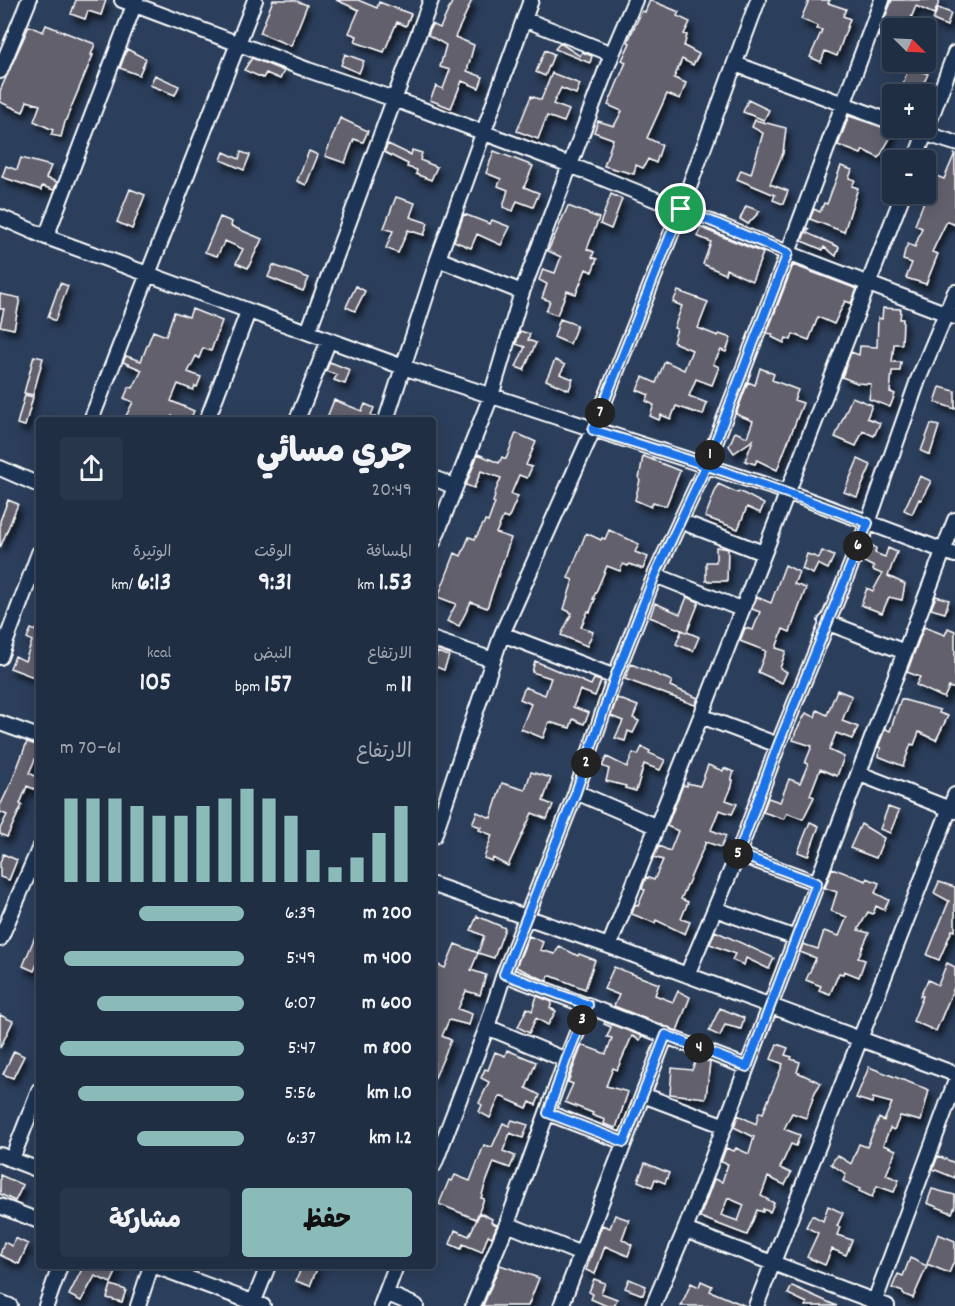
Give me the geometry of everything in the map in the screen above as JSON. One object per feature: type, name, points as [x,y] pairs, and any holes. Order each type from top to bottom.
[{"type":"street","points":[[0,71],[29,0]]},
{"type":"street","points":[[92,417],[255,0]]},
{"type":"street","points":[[308,332],[431,0]]},
{"type":"street","points":[[387,417],[438,259],[531,0]]},
{"type":"street","points":[[436,537],[490,396],[522,292],[612,54],[635,0]]},
{"type":"street","points":[[436,830],[502,634],[593,430],[681,209],[758,0]]},
{"type":"street","points":[[436,1152],[439,1132],[487,1027],[504,974],[576,792],[615,677],[655,575],[707,464],[882,0]]},
{"type":"street","points":[[46,237],[131,2],[238,44],[570,165],[951,316]]},
{"type":"street","points":[[524,19],[612,54]]},
{"type":"street","points":[[936,104],[955,53]]},
{"type":"street","points":[[735,64],[882,118]]},
{"type":"street","points":[[936,137],[955,143]]},
{"type":"street","points":[[609,946],[701,716],[899,204]]},
{"type":"street","points":[[0,218],[248,312],[403,367],[593,430],[707,464],[949,553]]},
{"type":"street","points":[[438,259],[522,292]]},
{"type":"street","points":[[687,975],[738,854],[826,622],[868,523],[906,412],[951,316],[955,292]]},
{"type":"street","points":[[208,417],[248,312]]},
{"type":"street","points":[[298,417],[329,340]]},
{"type":"street","points":[[0,468],[36,483]]},
{"type":"street","points":[[436,479],[455,487]]},
{"type":"street","points":[[653,1306],[685,1230],[860,774],[904,652],[949,553],[955,520]]},
{"type":"street","points":[[680,521],[764,553]]},
{"type":"street","points":[[0,657],[36,561]]},
{"type":"street","points":[[655,575],[741,609]]},
{"type":"street","points":[[826,622],[904,652]]},
{"type":"street","points":[[502,634],[615,677]]},
{"type":"street","points":[[436,641],[493,660]]},
{"type":"street","points":[[701,716],[778,745]]},
{"type":"street","points":[[0,723],[36,736]]},
{"type":"street","points":[[860,774],[952,810]]},
{"type":"street","points":[[576,792],[656,826]]},
{"type":"street","points":[[756,1306],[952,810],[955,795]]},
{"type":"street","points":[[738,854],[817,883]]},
{"type":"street","points":[[0,939],[35,867]]},
{"type":"street","points":[[436,886],[609,946],[955,1074]]},
{"type":"street","points":[[715,909],[796,938]]},
{"type":"street","points":[[504,974],[747,1067]]},
{"type":"street","points":[[473,1306],[507,1224],[588,1005]]},
{"type":"street","points":[[487,1027],[566,1060]]},
{"type":"street","points":[[566,1304],[581,1254],[666,1035]]},
{"type":"street","points":[[685,1230],[879,1304],[955,1083]]},
{"type":"street","points":[[643,1095],[724,1126]]},
{"type":"street","points":[[36,1096],[6,1157],[36,1169]]},
{"type":"street","points":[[548,1113],[624,1142]]},
{"type":"street","points":[[0,1206],[36,1220]]},
{"type":"street","points":[[507,1224],[581,1254]]},
{"type":"street","points":[[46,1306],[59,1269]]},
{"type":"street","points":[[138,1306],[152,1269]]},
{"type":"street","points":[[161,1269],[256,1305],[267,1269]]},
{"type":"street","points":[[395,1269],[384,1299],[416,1306]]},
{"type":"street","points":[[0,1302],[10,1306]]},
{"type":"building","points":[[76,0],[106,0],[101,15],[88,11],[85,19],[71,14]]},
{"type":"building","points":[[273,0],[294,0],[307,5],[291,46],[260,33]]},
{"type":"building","points":[[336,0],[358,0],[377,8],[379,2],[411,14],[406,26],[397,22],[384,52],[355,42],[357,36],[349,33],[359,10]]},
{"type":"building","points":[[453,0],[472,0],[455,37],[474,45],[467,71],[483,77],[479,88],[462,81],[451,108],[430,100],[436,86],[443,89],[450,70],[440,67],[446,45],[428,35],[432,24],[440,28]]},
{"type":"building","points":[[650,0],[679,12],[677,16],[690,22],[684,34],[687,35],[684,46],[699,54],[693,65],[682,59],[674,78],[686,83],[680,99],[667,94],[647,138],[662,145],[656,163],[648,159],[643,168],[636,165],[634,174],[604,166],[613,139],[594,132],[598,121],[614,126],[622,111],[608,105],[626,62],[622,60],[630,43],[628,42],[632,32]]},
{"type":"building","points":[[809,0],[830,0],[828,3],[846,9],[843,16],[850,19],[837,56],[825,51],[821,62],[810,57],[822,30],[801,19]]},
{"type":"building","points":[[892,0],[940,0],[934,14],[916,6],[911,18],[885,18]]},
{"type":"building","points":[[938,8],[951,13],[947,26],[934,18]]},
{"type":"building","points":[[46,25],[95,44],[91,55],[93,55],[61,137],[51,135],[53,130],[34,121],[40,105],[27,101],[23,112],[0,102],[0,91],[29,26],[43,32]]},
{"type":"building","points":[[882,26],[882,36],[881,38],[878,36]]},
{"type":"building","points":[[560,43],[580,56],[582,52],[592,56],[590,63],[555,49]]},
{"type":"building","points":[[127,49],[146,59],[139,75],[120,68]]},
{"type":"building","points":[[545,50],[554,54],[545,76],[536,72]]},
{"type":"building","points":[[345,54],[364,61],[359,73],[341,65]]},
{"type":"building","points":[[252,58],[284,71],[280,79],[266,73],[263,78],[244,70]]},
{"type":"building","points":[[907,72],[928,74],[924,84],[903,84]]},
{"type":"building","points":[[552,73],[580,84],[576,94],[561,88],[553,104],[569,110],[564,122],[547,116],[538,139],[517,131],[531,96],[541,100]]},
{"type":"building","points":[[155,75],[179,86],[175,95],[150,85]]},
{"type":"building","points":[[748,100],[769,110],[764,120],[743,112]]},
{"type":"building","points":[[849,116],[882,127],[882,138],[890,138],[879,158],[863,150],[861,154],[838,145]]},
{"type":"building","points":[[340,118],[368,131],[363,142],[354,139],[345,163],[325,156]]},
{"type":"building","points":[[755,120],[786,128],[783,153],[770,184],[788,191],[783,204],[773,200],[775,195],[737,179],[741,170],[751,174],[763,133],[752,127]]},
{"type":"building","points":[[388,144],[411,155],[412,150],[422,153],[420,160],[437,167],[431,180],[416,174],[417,170],[407,167],[408,164],[384,152]]},
{"type":"building","points":[[309,151],[318,155],[306,185],[297,181]]},
{"type":"building","points":[[494,151],[533,166],[524,187],[539,193],[533,207],[517,201],[513,211],[503,207],[508,190],[498,186],[501,179],[486,173]]},
{"type":"building","points":[[224,152],[239,159],[241,152],[250,155],[244,170],[221,160]]},
{"type":"building","points":[[955,153],[955,225],[947,221],[932,252],[938,254],[926,284],[906,278],[912,263],[903,260],[908,244],[915,247],[922,228],[915,225],[923,204],[936,204],[936,176],[944,179]]},
{"type":"building","points":[[21,158],[51,166],[46,178],[57,182],[54,190],[42,186],[41,190],[2,177],[6,166],[17,170]]},
{"type":"building","points":[[841,166],[852,170],[849,178],[855,180],[852,186],[858,188],[844,232],[810,219],[814,209],[820,212],[824,203],[827,204]]},
{"type":"building","points":[[130,189],[145,195],[132,229],[117,222]]},
{"type":"building","points":[[611,194],[622,199],[611,229],[600,224]]},
{"type":"building","points":[[396,197],[415,203],[410,217],[428,223],[424,235],[408,230],[398,253],[386,248],[393,231],[384,228]]},
{"type":"building","points":[[568,206],[599,218],[587,249],[594,252],[592,257],[597,259],[592,272],[586,269],[576,294],[567,291],[557,315],[546,311],[550,301],[542,298],[547,284],[539,280],[543,269],[555,273],[561,257],[548,251]]},
{"type":"building","points":[[746,206],[760,211],[748,224],[740,219]]},
{"type":"building","points":[[464,214],[490,224],[492,220],[510,227],[501,245],[477,234],[471,248],[454,241]]},
{"type":"building","points":[[220,217],[232,222],[231,226],[262,239],[248,268],[236,263],[243,249],[225,241],[217,256],[205,252]]},
{"type":"building","points":[[701,228],[763,253],[752,281],[726,269],[725,274],[703,264],[711,242],[697,236]]},
{"type":"building","points":[[807,228],[809,229],[807,233],[839,247],[836,256],[824,247],[823,250],[802,241]]},
{"type":"building","points":[[273,265],[309,278],[303,291],[268,277]]},
{"type":"building","points":[[793,265],[857,289],[851,303],[845,301],[834,324],[818,317],[809,340],[793,334],[791,340],[786,338],[784,343],[772,337],[773,334],[767,333]]},
{"type":"building","points":[[60,283],[68,286],[55,321],[48,317]]},
{"type":"building","points":[[356,286],[365,291],[355,311],[346,307]]},
{"type":"building","points":[[678,291],[708,302],[698,328],[718,336],[719,334],[731,338],[726,352],[721,350],[713,364],[719,367],[712,385],[696,379],[689,396],[707,403],[703,415],[676,406],[671,419],[661,415],[659,420],[650,416],[654,405],[646,401],[649,395],[637,390],[643,377],[656,383],[665,361],[684,370],[692,350],[673,342],[677,329],[674,328],[682,306],[673,302]]},
{"type":"building","points":[[0,294],[20,298],[14,329],[0,326],[4,309],[0,309]]},
{"type":"building","points":[[883,308],[901,309],[900,319],[903,319],[902,344],[894,344],[892,362],[901,362],[900,371],[892,371],[890,392],[895,394],[890,407],[869,399],[871,384],[857,383],[842,377],[851,352],[859,355],[860,346],[877,347],[878,318],[882,319]]},
{"type":"building","points":[[192,309],[222,321],[211,351],[203,348],[199,358],[196,356],[188,372],[201,377],[197,387],[195,386],[193,390],[178,384],[171,401],[194,411],[191,417],[126,417],[133,402],[124,398],[129,387],[133,388],[142,370],[123,362],[126,356],[141,361],[153,331],[166,336],[174,312],[189,317]]},
{"type":"building","points":[[560,319],[577,325],[570,344],[554,337]]},
{"type":"building","points":[[520,331],[530,334],[528,340],[536,343],[524,370],[516,367],[525,347],[516,344]]},
{"type":"building","points":[[34,356],[43,358],[33,395],[24,393]]},
{"type":"building","points":[[555,360],[565,365],[560,374],[573,379],[569,390],[546,380]]},
{"type":"building","points":[[330,362],[350,370],[345,384],[334,380],[337,375],[326,371]]},
{"type":"building","points":[[760,368],[774,374],[772,380],[798,390],[794,400],[803,403],[777,470],[757,460],[755,464],[745,461],[753,440],[734,453],[729,446],[735,432],[747,437],[753,421],[736,414],[748,382],[755,385]]},
{"type":"building","points":[[940,387],[955,391],[955,409],[935,402]]},
{"type":"building","points":[[25,395],[33,397],[25,426],[17,424]]},
{"type":"building","points":[[852,397],[872,405],[867,418],[880,423],[874,436],[863,431],[856,446],[835,437]]},
{"type":"building","points":[[334,400],[362,411],[365,404],[374,408],[371,415],[375,417],[327,417]]},
{"type":"building","points":[[931,424],[939,426],[930,455],[921,451]]},
{"type":"building","points":[[516,433],[536,442],[526,465],[532,467],[527,478],[519,475],[511,494],[518,496],[508,519],[503,517],[496,533],[511,538],[487,608],[471,602],[459,626],[447,621],[456,604],[438,597],[455,553],[461,556],[469,537],[475,539],[485,521],[488,522],[495,503],[493,502],[494,495],[501,478],[481,471],[474,488],[466,485],[478,454],[499,463],[502,457],[506,459]]},
{"type":"building","points":[[643,456],[680,471],[666,506],[653,502],[651,507],[635,500]]},
{"type":"building","points":[[858,459],[871,465],[857,497],[844,492]]},
{"type":"building","points":[[920,476],[931,481],[912,514],[904,510]]},
{"type":"building","points":[[718,484],[738,493],[739,491],[764,504],[760,513],[747,507],[738,529],[705,517]]},
{"type":"building","points":[[8,500],[18,504],[0,548],[0,521]]},
{"type":"building","points":[[609,530],[639,544],[635,552],[648,557],[643,569],[623,564],[620,571],[607,566],[590,612],[588,611],[581,627],[593,632],[587,646],[561,635],[572,613],[564,609],[573,580],[568,578],[586,533],[601,540],[605,539]]},
{"type":"building","points":[[869,543],[876,548],[875,553],[885,557],[888,548],[897,552],[888,576],[905,584],[902,600],[889,597],[882,613],[861,605],[867,588],[873,591],[882,574],[862,561]]},
{"type":"building","points":[[716,547],[728,549],[727,581],[706,581],[706,562],[716,562]]},
{"type":"building","points":[[822,551],[834,556],[828,569],[818,564],[813,574],[802,569],[807,554],[819,558]]},
{"type":"building","points":[[785,565],[799,572],[794,584],[806,588],[790,632],[783,629],[776,648],[786,651],[780,668],[787,672],[782,683],[758,672],[766,651],[740,641],[745,628],[753,630],[760,612],[752,609],[757,597],[771,603]]},
{"type":"building","points":[[936,596],[949,600],[945,613],[931,609]]},
{"type":"building","points":[[687,597],[699,602],[687,632],[699,637],[693,651],[676,644],[682,630],[650,617],[655,603],[680,614]]},
{"type":"building","points":[[924,627],[945,635],[948,628],[955,631],[955,689],[949,687],[944,698],[916,685],[920,677],[907,672]]},
{"type":"building","points":[[31,629],[36,631],[36,678],[10,668],[15,656],[25,661],[32,641],[27,638]]},
{"type":"building","points":[[437,652],[449,656],[444,670],[436,667]]},
{"type":"building","points":[[535,661],[591,685],[594,679],[601,681],[595,696],[580,690],[573,707],[589,713],[584,724],[573,719],[570,728],[549,722],[543,738],[521,729],[531,704],[520,699],[525,687],[545,695],[551,678],[532,672]]},
{"type":"building","points":[[631,664],[672,681],[670,686],[698,698],[695,705],[625,679]]},
{"type":"building","points":[[837,690],[852,696],[842,721],[858,727],[852,739],[836,733],[829,750],[844,757],[837,776],[820,769],[810,795],[814,797],[803,819],[787,813],[784,819],[763,812],[768,798],[780,802],[789,779],[800,783],[812,746],[793,740],[796,731],[806,713],[815,717],[817,710],[827,715]]},
{"type":"building","points":[[617,698],[638,706],[633,718],[639,721],[633,733],[628,731],[625,741],[615,738],[623,721],[611,716]]},
{"type":"building","points":[[901,699],[940,710],[939,713],[948,716],[936,740],[919,732],[914,745],[911,744],[903,766],[878,756],[881,748],[878,747],[885,729],[890,731]]},
{"type":"building","points":[[27,742],[36,745],[36,757],[29,773],[36,776],[36,790],[27,786],[20,804],[22,805],[7,837],[0,834],[7,815],[0,812],[0,806]]},
{"type":"building","points":[[642,747],[665,760],[660,770],[644,764],[636,791],[606,781],[609,769],[602,766],[607,757],[627,767],[633,753],[638,755]]},
{"type":"building","points":[[708,765],[723,771],[724,768],[734,772],[731,780],[733,780],[732,786],[726,800],[737,804],[732,814],[719,810],[711,830],[726,836],[721,847],[706,842],[681,899],[688,902],[681,919],[690,922],[685,934],[656,920],[655,923],[632,914],[645,890],[642,889],[646,877],[654,880],[663,860],[654,857],[659,846],[670,851],[678,831],[667,826],[683,785],[687,786],[687,783],[700,786]]},
{"type":"building","points":[[531,772],[551,778],[543,801],[553,805],[547,819],[532,813],[508,866],[493,858],[492,861],[484,858],[492,835],[479,830],[481,827],[472,824],[477,812],[491,818],[502,783],[525,790]]},
{"type":"building","points":[[888,807],[899,811],[890,833],[880,829]]},
{"type":"building","points":[[810,822],[819,826],[808,856],[798,852]]},
{"type":"building","points":[[861,824],[884,838],[876,858],[850,848]]},
{"type":"building","points":[[3,854],[17,860],[9,880],[0,877],[0,863]]},
{"type":"building","points":[[832,868],[866,881],[867,878],[879,883],[875,893],[889,900],[884,910],[876,906],[873,914],[868,912],[858,930],[869,933],[858,958],[865,960],[859,977],[844,971],[843,974],[839,973],[830,994],[819,990],[821,986],[806,980],[816,958],[800,952],[803,944],[818,949],[824,931],[839,936],[847,917],[831,911],[837,892],[825,888]]},
{"type":"building","points":[[939,882],[955,887],[955,931],[952,930],[939,960],[927,955],[949,901],[934,893]]},
{"type":"building","points":[[477,916],[505,928],[494,958],[478,953],[484,936],[471,930]]},
{"type":"building","points":[[715,931],[774,958],[769,969],[746,958],[744,965],[732,960],[735,954],[710,944]]},
{"type":"building","points":[[36,934],[36,966],[34,971],[23,966]]},
{"type":"building","points":[[529,936],[543,942],[540,950],[555,954],[559,946],[578,956],[579,954],[595,960],[585,989],[549,975],[547,981],[516,967]]},
{"type":"building","points":[[455,944],[478,953],[471,970],[486,975],[480,995],[466,991],[458,1009],[472,1014],[469,1025],[449,1020],[442,1036],[451,1040],[436,1075],[436,964],[445,968]]},
{"type":"building","points":[[947,963],[955,967],[955,985],[936,1031],[913,1021],[923,996],[920,996],[928,980],[938,985]]},
{"type":"building","points":[[614,967],[659,984],[655,995],[673,1002],[678,991],[690,997],[677,1031],[614,1006],[619,995],[604,989]]},
{"type":"building","points":[[537,996],[552,1002],[550,1008],[556,1011],[548,1025],[536,1018],[529,1033],[518,1027],[527,1008],[532,1011]]},
{"type":"building","points":[[720,1008],[744,1018],[741,1029],[725,1025],[720,1036],[709,1031]]},
{"type":"building","points":[[0,1015],[13,1021],[0,1048]]},
{"type":"building","points":[[605,1022],[642,1036],[640,1040],[632,1036],[617,1070],[613,1068],[606,1086],[628,1092],[616,1128],[604,1124],[605,1120],[592,1115],[593,1113],[565,1102],[573,1084],[568,1082],[582,1045],[606,1054],[612,1038],[607,1037],[611,1027],[604,1024]]},
{"type":"building","points":[[777,1044],[788,1048],[785,1055],[800,1062],[797,1072],[821,1083],[815,1092],[806,1118],[792,1113],[784,1129],[800,1135],[796,1146],[791,1144],[780,1168],[791,1173],[785,1185],[768,1177],[761,1196],[774,1203],[770,1212],[763,1209],[763,1212],[757,1210],[747,1235],[700,1217],[714,1179],[722,1182],[728,1164],[721,1162],[726,1148],[734,1151],[736,1148],[749,1154],[754,1137],[734,1127],[738,1115],[756,1124],[759,1112],[763,1113],[783,1064],[771,1059]],"holes":[[[728,1198],[744,1205],[738,1221],[721,1215]]]},
{"type":"building","points":[[507,1050],[536,1062],[526,1088],[540,1095],[536,1105],[530,1102],[527,1108],[500,1096],[490,1118],[479,1112],[482,1105],[479,1103],[489,1082],[481,1078],[485,1069],[488,1070],[495,1052],[505,1056]]},
{"type":"building","points":[[14,1051],[24,1056],[13,1078],[3,1074]]},
{"type":"building","points":[[697,1058],[710,1062],[706,1098],[670,1094],[672,1068],[692,1070]]},
{"type":"building","points":[[869,1067],[929,1090],[921,1121],[900,1116],[894,1130],[890,1128],[883,1145],[896,1150],[886,1175],[899,1180],[894,1192],[877,1186],[872,1197],[843,1181],[846,1174],[831,1164],[837,1155],[851,1164],[859,1144],[867,1147],[879,1118],[884,1121],[892,1103],[873,1098],[872,1103],[856,1098]]},
{"type":"building","points":[[512,1120],[528,1125],[523,1138],[510,1133],[503,1151],[515,1156],[510,1168],[494,1162],[476,1219],[439,1204],[449,1180],[452,1181],[455,1175],[470,1181],[484,1145],[492,1147],[503,1123],[509,1126]]},
{"type":"building","points":[[938,1156],[955,1163],[955,1178],[933,1169]]},
{"type":"building","points":[[645,1163],[669,1173],[665,1183],[655,1179],[652,1187],[638,1181]]},
{"type":"building","points":[[0,1175],[23,1185],[15,1201],[0,1194]]},
{"type":"building","points":[[932,1189],[955,1195],[955,1206],[952,1213],[927,1203]]},
{"type":"building","points":[[828,1206],[843,1213],[837,1226],[840,1227],[837,1235],[852,1240],[846,1255],[832,1249],[825,1265],[807,1257],[818,1233],[806,1227],[812,1215],[823,1221]]},
{"type":"building","points":[[480,1213],[492,1219],[491,1222],[497,1225],[492,1237],[488,1235],[482,1252],[463,1244],[461,1249],[450,1244],[455,1230],[469,1236]]},
{"type":"building","points":[[615,1215],[629,1220],[622,1239],[632,1245],[628,1256],[605,1246],[595,1274],[586,1270],[602,1225],[610,1228]]},
{"type":"building","points":[[938,1234],[955,1241],[955,1259],[949,1273],[927,1264]]},
{"type":"building","points":[[15,1238],[28,1244],[19,1264],[0,1255],[4,1242],[12,1246]]},
{"type":"building","points":[[910,1258],[927,1266],[913,1298],[892,1288],[898,1274],[903,1276]]},
{"type":"building","points":[[500,1265],[539,1278],[528,1306],[483,1306]]},
{"type":"building","points":[[82,1269],[118,1269],[111,1283],[95,1276],[81,1301],[69,1295]]},
{"type":"building","points":[[301,1269],[317,1269],[310,1286],[296,1281]]},
{"type":"building","points":[[594,1279],[605,1283],[601,1293],[617,1299],[614,1306],[607,1306],[591,1299],[593,1294],[589,1292]]},
{"type":"building","points":[[629,1279],[646,1286],[643,1295],[625,1288]]},
{"type":"building","points":[[701,1281],[712,1286],[710,1291],[746,1306],[681,1306],[691,1283],[699,1287]]},
{"type":"building","points":[[111,1285],[126,1290],[122,1302],[107,1298]]},
{"type":"building","points":[[792,1286],[837,1306],[806,1306],[807,1303],[788,1294]]},
{"type":"route","points":[[681,209],[593,430],[707,464],[868,523],[826,622],[738,854],[817,883],[747,1067],[666,1035],[624,1142],[548,1113],[588,1005],[504,974],[576,792],[615,677],[655,575],[707,464],[788,253],[681,209]]}]
